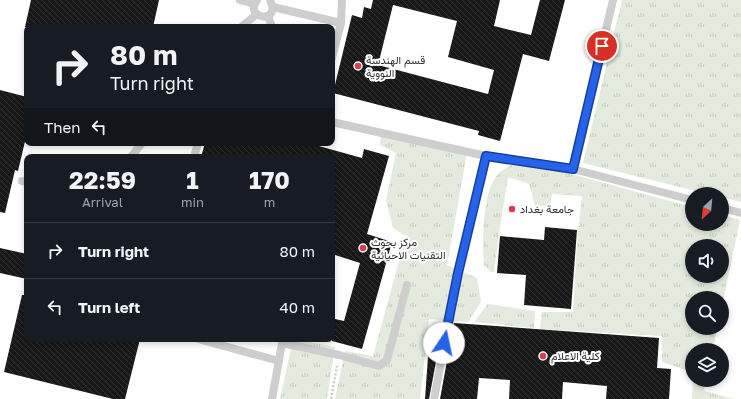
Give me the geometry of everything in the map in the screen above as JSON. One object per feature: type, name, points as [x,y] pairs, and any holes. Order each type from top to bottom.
[{"type":"lane","points":[[240,0],[256,2],[254,10],[262,17],[268,16],[272,12],[272,3],[341,23]]},
{"type":"lane","points":[[335,46],[341,23],[342,0]]},
{"type":"lane","points":[[573,169],[613,0]]},
{"type":"lane","points":[[245,24],[257,14]]},
{"type":"lane","points":[[268,16],[271,24]]},
{"type":"lane","points":[[335,26],[341,23]]},
{"type":"lane","points":[[335,123],[486,156],[573,169],[685,198]]},
{"type":"lane","points":[[133,154],[140,146]]},
{"type":"lane","points":[[434,399],[458,273],[486,156]]},
{"type":"lane","points":[[729,210],[741,213]]},
{"type":"lane","points":[[272,399],[282,343],[339,355],[379,366],[386,360],[407,285]]},
{"type":"lane","points":[[209,342],[279,361]]},
{"type":"path","points":[[331,399],[339,355]]},
{"type":"green space","points":[[622,0],[741,0],[741,202],[729,199],[729,187],[685,187],[685,188],[583,163]]},
{"type":"green space","points":[[381,135],[467,153],[447,265],[477,278],[481,302],[468,322],[429,319],[420,399],[335,399],[345,351],[373,356],[406,236],[393,228],[386,200],[396,153],[380,145]]},
{"type":"green space","points":[[520,160],[685,205],[685,231],[729,231],[729,217],[740,220],[729,273],[729,239],[685,239],[685,283],[727,283],[725,291],[685,291],[685,335],[716,335],[714,343],[685,343],[685,370],[662,362],[662,336],[540,329],[542,312],[573,312],[577,242],[582,196],[552,194],[550,207],[535,205],[529,184],[508,177],[494,272],[491,272],[484,265],[484,217],[489,191],[493,181],[504,169]]},
{"type":"green space","points":[[488,304],[535,311],[534,328],[474,322]]},
{"type":"green space","points":[[292,342],[309,342],[335,347],[327,399],[280,399]]},
{"type":"green space","points":[[693,387],[705,387],[704,391],[734,399],[692,399]]},
{"type":"building","points":[[31,0],[159,0],[154,24],[26,24]]},
{"type":"building","name":"قسم الهندسة النووية","points":[[373,0],[500,0],[494,26],[531,35],[540,0],[565,0],[549,61],[523,54],[500,141],[478,135],[479,131],[335,94],[335,85],[352,15],[362,18],[364,7],[371,9]],"holes":[[[393,5],[457,21],[448,57],[494,70],[488,94],[378,65]]]},
{"type":"building","points":[[0,90],[24,96],[24,146],[18,171],[15,170],[5,213],[0,212]]},
{"type":"building","name":"مركز بحوث التقنيات الاحيائية","points":[[204,146],[319,146],[362,158],[364,149],[389,156],[367,234],[392,242],[362,349],[335,342],[335,319],[344,321],[360,263],[335,255],[335,154],[202,154]]},
{"type":"building","points":[[545,227],[577,230],[571,309],[524,305],[526,275],[497,273],[500,236],[544,240]]},
{"type":"building","points":[[0,248],[24,253],[24,278],[0,273]]},
{"type":"building","points":[[22,295],[24,295],[24,342],[139,342],[125,399],[113,399],[4,372]]},
{"type":"building","name":"كلية الاعلام","points":[[454,323],[659,338],[657,368],[671,369],[669,399],[606,399],[607,386],[563,382],[562,399],[509,399],[510,380],[479,378],[477,399],[440,399]]},
{"type":"building","points":[[443,324],[429,399],[425,399],[429,343]]},
{"type":"place","name":"قسم الهندسة النووية","points":[[358,66]]},
{"type":"place","name":"جامعة بغداد","points":[[512,209]]},
{"type":"place","name":"مركز بحوث التقنيات الاحيائية","points":[[363,248]]},
{"type":"place","name":"كلية الاعلام","points":[[543,356]]},
{"type":"route","points":[[444,343],[458,273],[486,156],[573,169],[602,46]]}]
